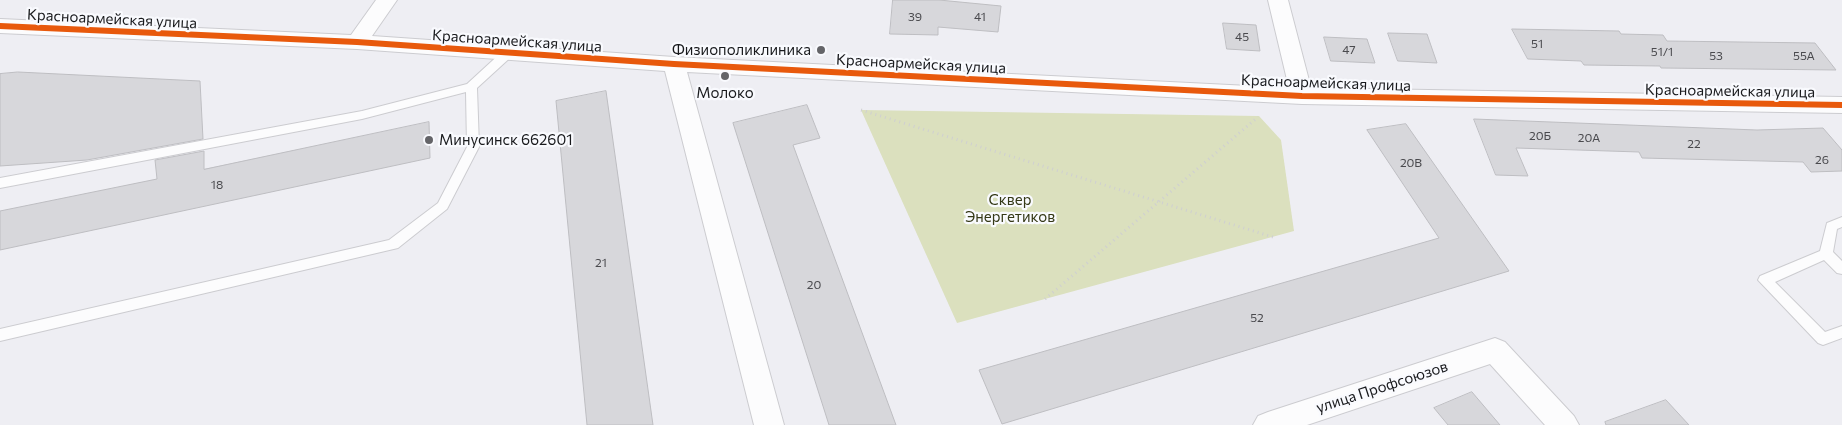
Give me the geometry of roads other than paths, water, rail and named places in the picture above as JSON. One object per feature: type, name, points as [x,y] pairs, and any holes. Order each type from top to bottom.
[{"type":"street","points":[[357,42],[387,0]]},
{"type":"street","points":[[1278,0],[1302,96]]},
{"type":"street","name":"Красноармейская улица","points":[[0,26],[357,42],[674,64],[1302,96],[1842,105]]},
{"type":"street","points":[[674,64],[769,425]]},
{"type":"street","name":"улица Профсоюзов","points":[[1268,425],[1495,350],[1564,425]]},
{"type":"lane","points":[[0,183],[362,115],[471,87],[508,53]]},
{"type":"lane","points":[[0,335],[393,244],[443,206],[473,147],[471,87]]},
{"type":"lane","points":[[1826,254],[1831,226],[1842,222]]},
{"type":"lane","points":[[1826,254],[1842,269]]},
{"type":"lane","points":[[1826,254],[1765,280],[1823,339],[1842,332]]},
{"type":"place","name":"Физиополиклиника","points":[[821,50]]},
{"type":"place","name":"Молоко","points":[[725,76]]},
{"type":"place","name":"Минусинск 662601","points":[[429,140]]},
{"type":"park label","name":"Сквер Энергетиков","points":[[1010,208]]}]
